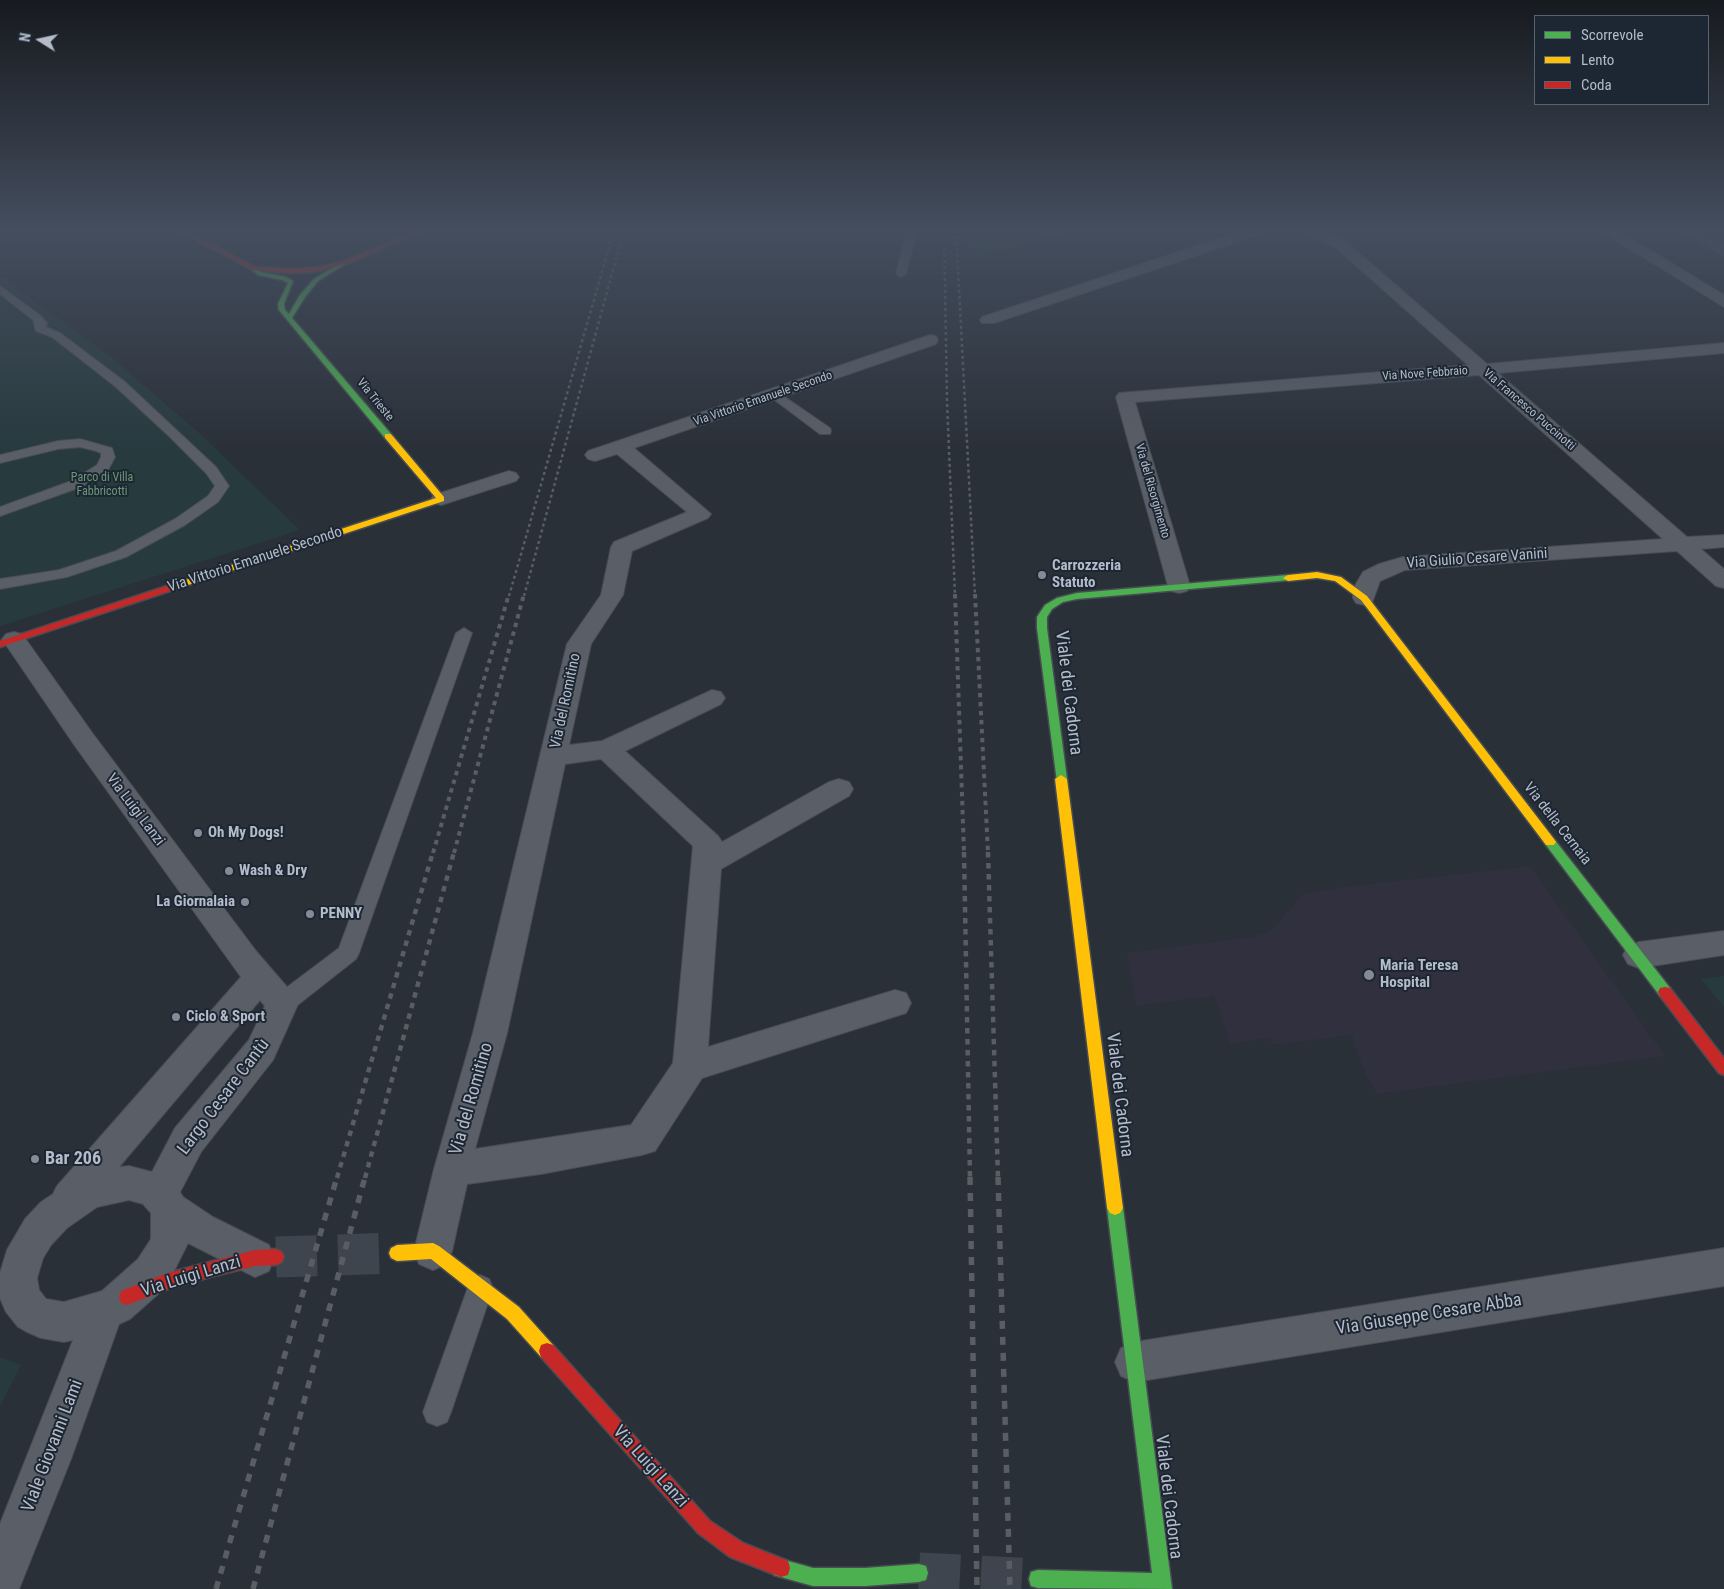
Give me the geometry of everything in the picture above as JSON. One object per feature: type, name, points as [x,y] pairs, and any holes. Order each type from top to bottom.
[{"type":"street","name":"Via Trieste","points":[[281,304],[282,310],[290,317],[441,499]]},
{"type":"street","points":[[290,317],[297,304]]},
{"type":"street","points":[[988,320],[1036,304]]},
{"type":"street","name":"Via Francesco Puccinotti","points":[[1408,304],[1724,581]]},
{"type":"street","name":"Via Vittorio Emanuele Secondo","points":[[608,451],[776,395],[930,340]]},
{"type":"street","name":"Via Nove Febbraio","points":[[1125,397],[1483,370],[1724,348]]},
{"type":"street","name":"Via del Risorgimento","points":[[1125,397],[1179,586]]},
{"type":"street","name":"Via del Romitino","points":[[607,749],[708,843],[690,1067],[642,1139],[541,1157],[452,1170],[490,1033],[579,644],[612,595],[622,547],[701,514],[608,451]]},
{"type":"street","name":"Via Vittorio Emanuele Secondo","points":[[7,642],[510,477]]},
{"type":"street","name":"Via Giulio Cesare Vanini","points":[[1364,598],[1364,589],[1371,577],[1403,564],[1724,541]]},
{"type":"street","points":[[1179,586],[1317,575],[1343,581],[1364,598]]},
{"type":"street","name":"Viale dei Cadorna","points":[[1162,1586],[1042,617],[1048,607],[1068,597],[1179,586]]},
{"type":"street","name":"Via della Cernaia","points":[[1364,598],[1639,954],[1724,1069]]},
{"type":"street","name":"Via Luigi Lanzi","points":[[7,642],[84,740],[260,977]]},
{"type":"street","name":"Via del Romitino","points":[[554,756],[607,749],[712,698]]},
{"type":"street","points":[[707,863],[839,789]]},
{"type":"street","points":[[1639,954],[1724,943]]},
{"type":"street","points":[[260,977],[282,1004]]},
{"type":"street","name":"Largo Cesare Cantù","points":[[260,977],[63,1207],[38,1232],[9,1274],[20,1298],[32,1313],[41,1318],[64,1322],[115,1304],[152,1273],[168,1246],[171,1233],[165,1203],[188,1140],[261,1050],[282,1004]]},
{"type":"street","points":[[690,1067],[896,1003]]},
{"type":"street","points":[[397,1253],[433,1251],[452,1170]]},
{"type":"street","name":"Largo Cesare Cantù","points":[[63,1207],[96,1189],[118,1184],[146,1186],[165,1203]]},
{"type":"street","name":"Via Luigi Lanzi","points":[[165,1203],[200,1230],[266,1258]]},
{"type":"street","name":"Via Luigi Lanzi","points":[[433,1251],[513,1313],[704,1527],[738,1550],[814,1583],[919,1573]]},
{"type":"street","name":"Via Luigi Lanzi","points":[[115,1304],[178,1278],[266,1258]]},
{"type":"street","name":"Via Giuseppe Cesare Abba","points":[[1135,1362],[1724,1267]]},
{"type":"street","name":"Viale Giovanni Lami","points":[[0,1579],[115,1304]]},
{"type":"street","points":[[1038,1578],[1162,1586]]},
{"type":"lane","points":[[0,584],[62,574],[121,554],[158,536],[191,515],[213,499],[222,486],[211,470],[120,384],[56,335],[40,329],[41,323],[37,318],[19,304]]},
{"type":"lane","points":[[776,395],[825,432]]},
{"type":"lane","points":[[0,459],[40,449],[80,443],[101,448],[107,452],[108,457],[103,467],[76,484],[0,512]]},
{"type":"lane","points":[[282,1004],[348,953],[464,633]]},
{"type":"lane","points":[[437,1412],[480,1288]]},
{"type":"shaded area","name":"Maria Teresa Hospital","points":[[1530,866],[1665,1056],[1377,1094],[1363,1068],[1352,1035],[1273,1045],[1269,1038],[1230,1044],[1214,996],[1137,1006],[1127,953],[1251,937],[1270,932],[1303,894],[1335,888]]},
{"type":"green space","name":"Parco di Villa Fabbricotti","points":[[0,304],[39,304],[111,357],[198,432],[300,530],[0,626]]},
{"type":"green space","points":[[1724,976],[1724,1007],[1701,979]]},
{"type":"green space","points":[[0,1357],[21,1365],[0,1406]]},
{"type":"tunnel","points":[[276,1257],[397,1253]]},
{"type":"tunnel","points":[[919,1573],[1038,1579]]},
{"type":"railway","points":[[509,596],[593,304]]},
{"type":"railway","points":[[524,596],[604,304]]},
{"type":"railway","points":[[945,304],[947,401],[955,596]]},
{"type":"railway","points":[[960,304],[975,596]]},
{"type":"railway","points":[[433,853],[509,594]]},
{"type":"railway","points":[[454,853],[524,594]]},
{"type":"railway","points":[[955,594],[964,853]]},
{"type":"railway","points":[[975,594],[988,853]]},
{"type":"railway","points":[[337,1178],[433,852]]},
{"type":"railway","points":[[365,1178],[454,852]]},
{"type":"railway","points":[[964,852],[970,1178]]},
{"type":"railway","points":[[988,852],[998,1178]]},
{"type":"railway","points":[[216,1589],[337,1177]]},
{"type":"railway","points":[[253,1589],[365,1177]]},
{"type":"railway","points":[[970,1177],[977,1589]]},
{"type":"railway","points":[[998,1177],[1010,1589]]},
{"type":"traffic: fast","points":[[281,304],[282,310],[388,436]]},
{"type":"traffic: fast","points":[[291,316],[298,304]]},
{"type":"traffic: fast","points":[[1061,779],[1042,628],[1042,617],[1048,607],[1060,600],[1077,596],[1288,578]]},
{"type":"traffic: fast","points":[[1550,842],[1665,992]]},
{"type":"traffic: fast","points":[[1115,1208],[1163,1589]]},
{"type":"traffic: fast","points":[[781,1568],[813,1577],[865,1577],[919,1573]]},
{"type":"traffic: fast","points":[[1038,1579],[1162,1583]]},
{"type":"traffic: slow","points":[[179,585],[441,499],[388,436]]},
{"type":"traffic: slow","points":[[1288,578],[1317,575],[1338,579],[1364,598],[1550,842]]},
{"type":"traffic: slow","points":[[1061,779],[1115,1208]]},
{"type":"traffic: slow","points":[[397,1253],[433,1251],[513,1313],[547,1351]]},
{"type":"traffic: jam","points":[[0,644],[179,585]]},
{"type":"traffic: jam","points":[[1665,992],[1724,1069]]},
{"type":"traffic: jam","points":[[127,1297],[168,1281],[210,1269],[255,1258],[276,1257]]},
{"type":"traffic: jam","points":[[547,1351],[704,1527],[737,1550],[781,1568]]},
{"type":"place","name":"Carrozzeria Statuto","points":[[1042,575]]},
{"type":"place","name":"Oh My Dogs!","points":[[198,833]]},
{"type":"place","name":"Wash & Dry","points":[[229,871]]},
{"type":"place","name":"La Giornalaia","points":[[245,902]]},
{"type":"place","name":"PENNY","points":[[310,914]]},
{"type":"place","name":"Maria Teresa Hospital","points":[[1369,975]]},
{"type":"place","name":"Ciclo & Sport","points":[[176,1017]]},
{"type":"place","name":"Bar 206","points":[[35,1159]]}]
